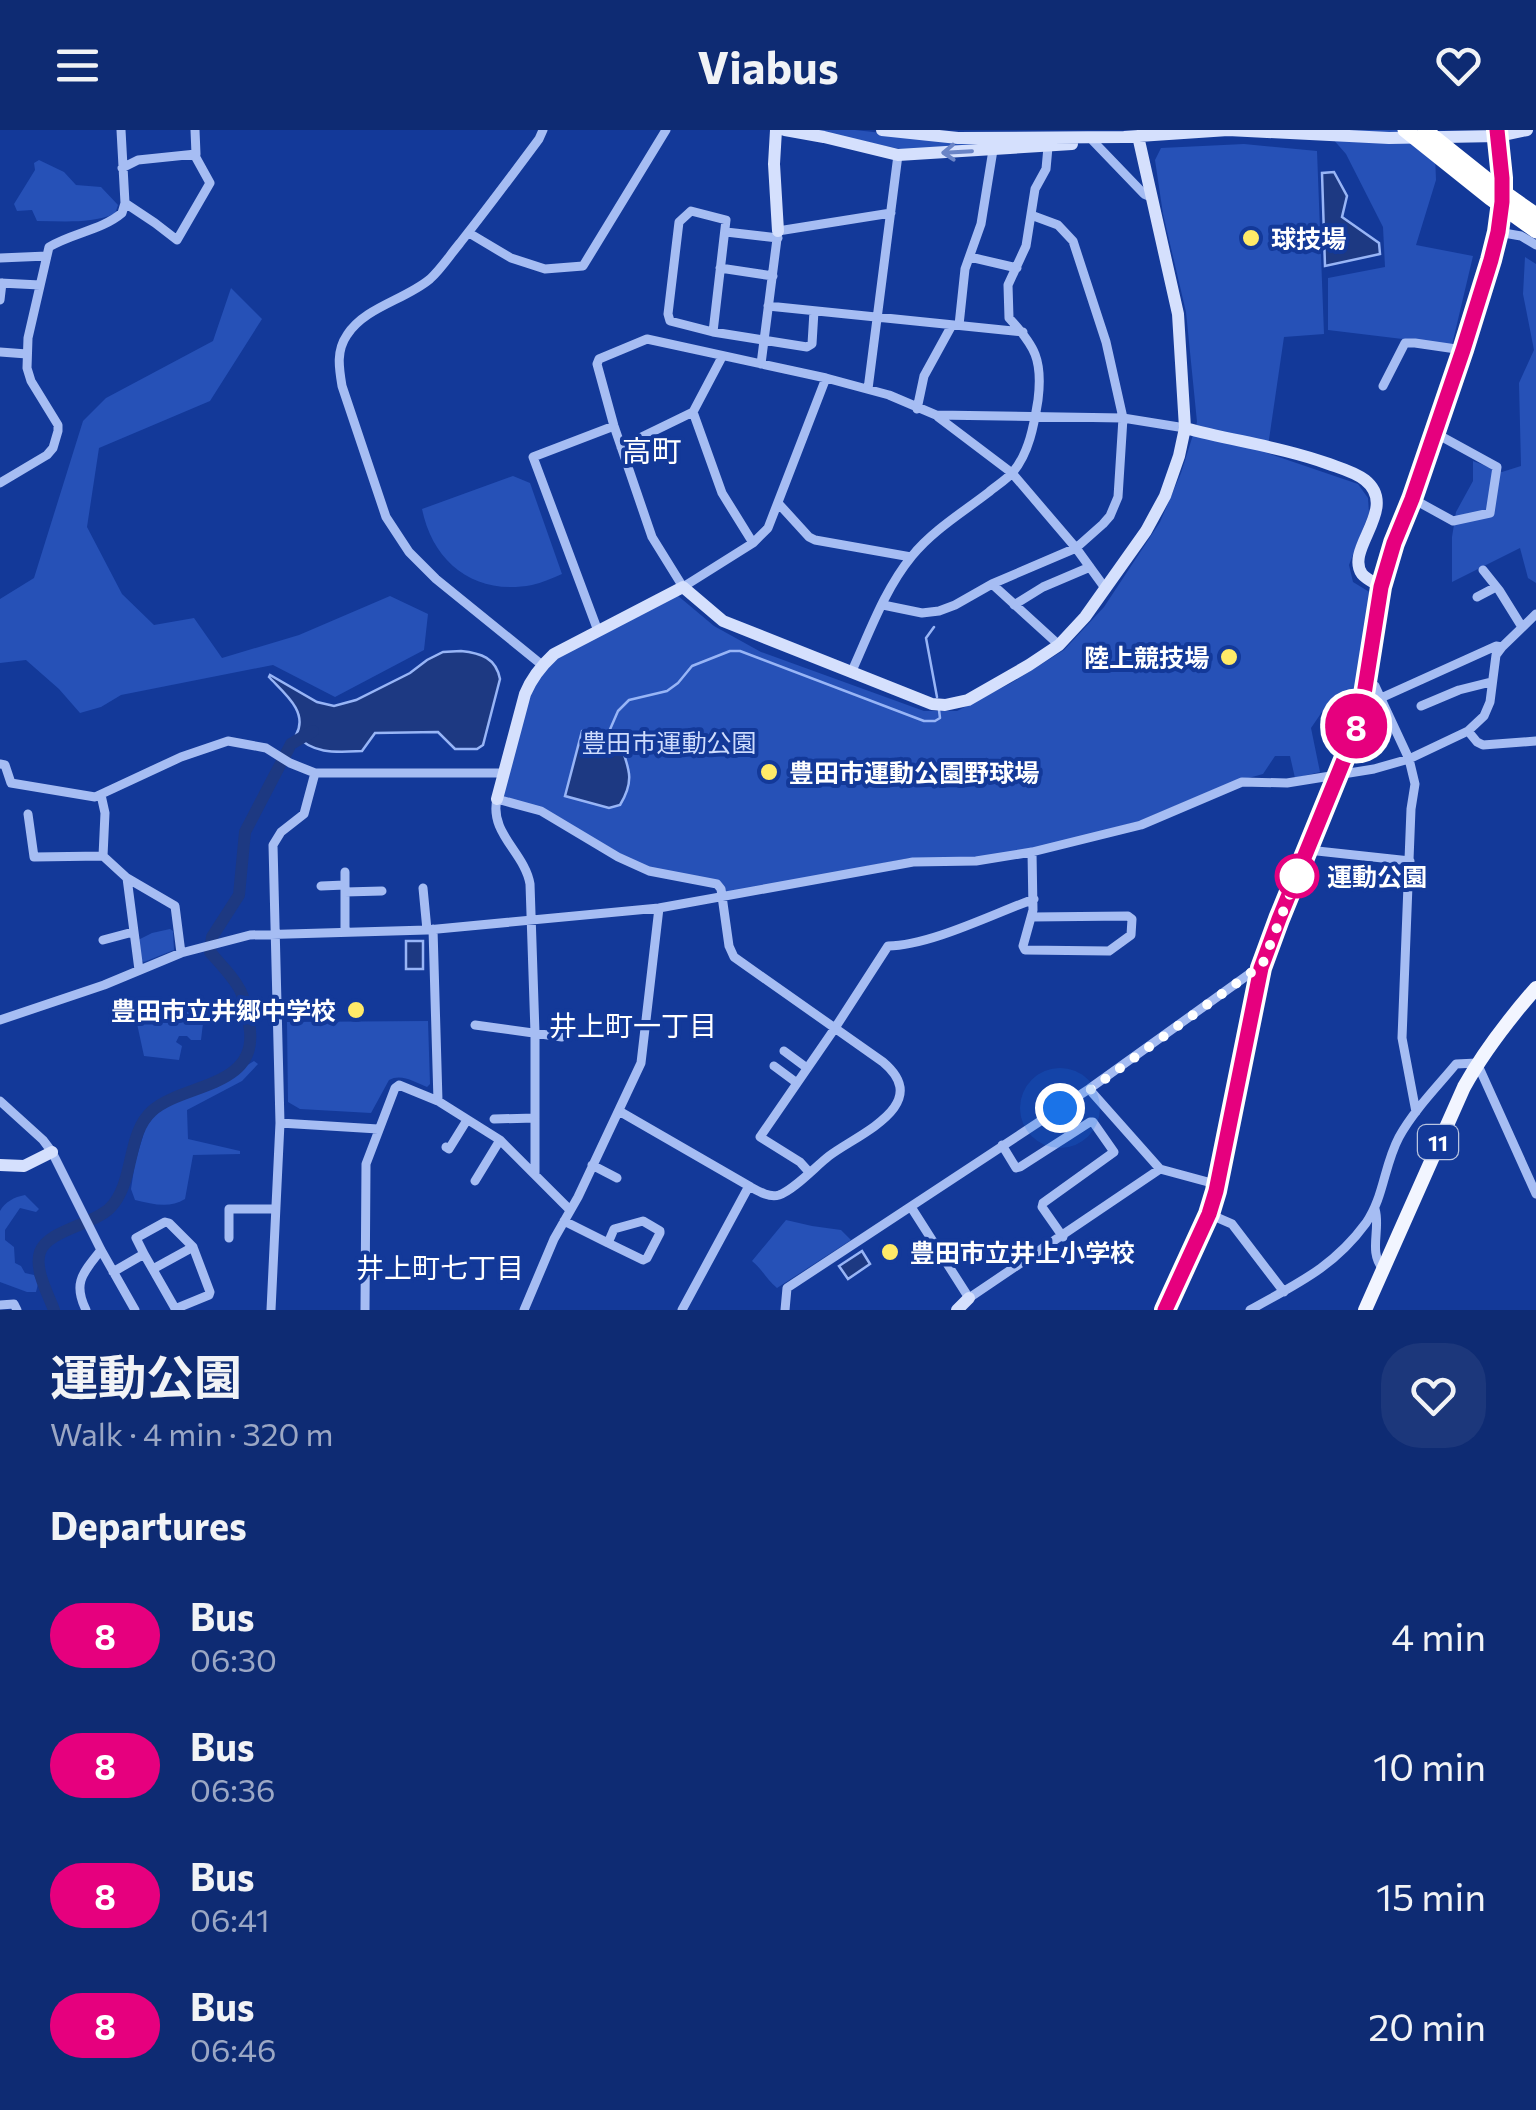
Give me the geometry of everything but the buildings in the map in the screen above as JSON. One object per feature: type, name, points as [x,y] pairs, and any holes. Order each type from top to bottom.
[{"type":"highway","points":[[1405,130],[1536,231]]},
{"type":"highway","points":[[1425,130],[1536,216]]},
{"type":"main road","name":"11","points":[[1365,1310],[1477,1064],[1536,988]]},
{"type":"street","points":[[0,482],[46,454],[56,440],[58,425],[28,374],[26,354],[40,285],[52,244],[122,213],[121,130]]},
{"type":"street","points":[[194,154],[195,130]]},
{"type":"street","points":[[542,665],[436,579],[409,552],[386,516],[338,366],[340,345],[350,329],[433,276],[540,139],[543,130]]},
{"type":"street","points":[[469,232],[511,258],[545,270],[583,266],[666,130]]},
{"type":"street","points":[[761,364],[778,234],[776,130]]},
{"type":"street","points":[[785,130],[898,155],[1048,147],[1228,130],[1390,138],[1527,130]]},
{"type":"street","points":[[882,130],[1131,137]]},
{"type":"street","points":[[1166,1310],[1209,1214],[1261,968],[1340,774],[1362,707],[1381,587],[1463,350],[1498,232],[1502,178],[1497,133]]},
{"type":"street","points":[[1131,137],[1151,197],[1178,314],[1184,428],[1165,496],[1146,532],[1059,645],[968,700],[945,705],[922,700],[723,621],[683,587],[652,538],[614,426],[598,364],[600,359],[647,339],[868,389],[936,415],[1124,418],[1184,428],[1301,454],[1351,472],[1365,480],[1376,495],[1376,513],[1358,563],[1364,576],[1381,587]]},
{"type":"street","points":[[1094,141],[1151,197]]},
{"type":"street","points":[[851,673],[883,604],[911,558],[1012,473],[1027,447],[1040,384],[1039,364],[1033,346],[1010,320],[1008,285],[1026,246],[1035,190],[1049,158],[1048,147]]},
{"type":"street","points":[[917,409],[924,376],[956,325],[965,269],[982,219],[993,150]]},
{"type":"street","points":[[122,168],[138,160],[194,154]]},
{"type":"street","points":[[124,203],[177,240],[210,182],[194,154]]},
{"type":"street","points":[[868,389],[898,155]]},
{"type":"street","points":[[713,332],[726,220],[691,211],[679,222],[668,314],[672,322],[713,332],[810,346],[814,311]]},
{"type":"street","points":[[726,232],[778,234],[892,214]]},
{"type":"street","points":[[883,604],[914,613],[955,606],[992,584],[1076,548],[1103,524],[1114,507],[1120,485],[1124,418],[1106,342],[1076,246],[1058,225],[1031,215]]},
{"type":"street","points":[[1498,232],[1521,236],[1536,246]]},
{"type":"street","points":[[0,258],[47,256]]},
{"type":"street","points":[[970,256],[1017,268]]},
{"type":"street","points":[[720,268],[773,276]]},
{"type":"street","points":[[0,300],[1,283],[40,285]]},
{"type":"street","points":[[768,306],[1023,332]]},
{"type":"street","points":[[1383,386],[1406,344],[1463,350]]},
{"type":"street","points":[[0,352],[26,354]]},
{"type":"street","points":[[621,448],[693,412],[722,357]]},
{"type":"street","points":[[535,1174],[533,918],[528,874],[501,832],[495,813],[525,694],[531,679],[554,654],[683,587],[753,544],[768,528],[826,378]]},
{"type":"street","points":[[693,412],[722,493],[753,544]]},
{"type":"street","points":[[936,415],[1012,473],[1106,588]]},
{"type":"street","points":[[598,631],[533,457],[614,426]]},
{"type":"street","points":[[1412,499],[1453,521],[1490,514],[1497,468],[1435,433]]},
{"type":"street","points":[[778,503],[815,540],[911,558]]},
{"type":"street","points":[[1014,605],[1044,586],[1090,567]]},
{"type":"street","points":[[1483,570],[1522,628]]},
{"type":"street","points":[[992,584],[1059,645]]},
{"type":"street","points":[[1477,596],[1496,587]]},
{"type":"street","points":[[0,1020],[181,953],[238,937],[430,929],[659,908],[912,862],[976,861],[1032,852],[1140,825],[1242,782],[1288,783],[1374,769],[1409,759],[1479,722],[1488,709],[1494,660],[1536,614]]},
{"type":"street","points":[[1362,707],[1496,646],[1502,647]]},
{"type":"street","points":[[1366,681],[1375,686],[1409,759],[1415,784],[1402,1038],[1416,1112]]},
{"type":"street","points":[[1422,706],[1459,690],[1492,682]]},
{"type":"street","points":[[1468,730],[1483,745],[1536,741]]},
{"type":"street","points":[[0,764],[6,766],[10,783],[94,796],[216,743],[246,742],[314,773],[504,773]]},
{"type":"street","points":[[271,1310],[280,1123],[273,846],[281,832],[304,814],[314,773]]},
{"type":"street","points":[[100,795],[105,813],[103,856]]},
{"type":"street","points":[[497,800],[541,811],[649,872],[718,884],[734,957],[894,1072],[899,1081],[900,1096],[892,1114],[781,1195],[770,1196],[750,1186],[619,1111]]},
{"type":"street","points":[[28,814],[34,857],[103,856],[127,878],[175,906],[181,953]]},
{"type":"street","points":[[1308,850],[1410,860]]},
{"type":"street","points":[[1032,852],[1034,899],[1025,950],[1108,951],[1131,935],[1132,918],[1128,916],[1032,916]]},
{"type":"street","points":[[345,872],[345,932]]},
{"type":"street","points":[[127,878],[139,970]]},
{"type":"street","points":[[321,886],[382,891]]},
{"type":"street","points":[[422,888],[430,929],[438,1100]]},
{"type":"street","points":[[810,1172],[760,1137],[888,946],[924,940],[1034,899]]},
{"type":"street","points":[[524,1310],[641,1064],[659,908]]},
{"type":"street","points":[[103,940],[133,932]]},
{"type":"street","points":[[785,1310],[788,1288],[1090,1090],[1261,968]]},
{"type":"street","points":[[475,1025],[562,1038]]},
{"type":"street","points":[[784,1051],[808,1068]]},
{"type":"street","points":[[1250,1310],[1308,1279],[1346,1246],[1374,1209],[1395,1146],[1416,1112],[1456,1064],[1477,1064],[1536,1194]]},
{"type":"street","points":[[774,1066],[797,1083]]},
{"type":"street","points":[[365,1310],[366,1164],[399,1084],[438,1100],[500,1140],[570,1210]]},
{"type":"street","points":[[1090,1090],[1160,1169],[1208,1182],[1216,1191]]},
{"type":"street","points":[[0,1101],[52,1152],[134,1310]]},
{"type":"street","points":[[494,1119],[536,1118]]},
{"type":"street","points":[[446,1147],[468,1120]]},
{"type":"street","points":[[1002,1145],[1016,1168],[1094,1122],[1114,1152],[1043,1203],[1063,1237]]},
{"type":"street","points":[[280,1123],[378,1130]]},
{"type":"street","points":[[475,1181],[500,1140]]},
{"type":"street","points":[[0,1165],[24,1166],[52,1152]]},
{"type":"street","points":[[592,1166],[616,1178]]},
{"type":"street","points":[[958,1310],[969,1298],[1160,1169]]},
{"type":"street","points":[[682,1310],[750,1186]]},
{"type":"street","points":[[911,1208],[969,1298]]},
{"type":"street","points":[[229,1238],[229,1209],[274,1209]]},
{"type":"street","points":[[1374,1209],[1375,1257],[1383,1269]]},
{"type":"street","points":[[1209,1214],[1232,1224],[1284,1292]]},
{"type":"street","points":[[564,1221],[642,1260],[647,1258],[660,1231],[644,1222],[614,1230],[608,1242]]},
{"type":"street","points":[[164,1222],[194,1248],[210,1292],[175,1310],[136,1238],[164,1222]]},
{"type":"street","points":[[153,1269],[194,1248]]},
{"type":"street","points":[[86,1310],[79,1295],[80,1282],[100,1250]]},
{"type":"street","points":[[113,1272],[144,1254]]},
{"type":"street","points":[[0,1305],[14,1304],[16,1310]]},
{"type":"green space","points":[[810,130],[919,137],[1036,140],[905,150]]},
{"type":"green space","points":[[1325,130],[1434,130],[1436,180],[1416,245],[1473,256],[1452,345],[1328,330],[1328,278],[1385,267],[1383,227],[1346,154]]},
{"type":"green space","name":"豊田市運動公園","points":[[1244,144],[1317,151],[1324,334],[1284,337],[1267,453],[1358,484],[1368,498],[1369,513],[1349,565],[1353,582],[1371,593],[1356,692],[1326,706],[1311,728],[1320,772],[1295,778],[1290,756],[1275,756],[1263,774],[1227,784],[1139,821],[1029,851],[968,858],[909,858],[726,894],[722,884],[644,868],[501,795],[531,687],[554,660],[677,595],[714,626],[761,652],[924,711],[957,711],[1064,650],[1104,607],[1160,522],[1197,422],[1186,312],[1155,160],[1161,148]]},
{"type":"green space","points":[[39,160],[64,172],[76,185],[101,187],[118,205],[115,214],[86,221],[37,221],[32,210],[17,211],[14,204]]},
{"type":"green space","points":[[1525,257],[1536,264],[1536,583],[1528,578],[1520,548],[1452,582],[1456,512],[1473,481],[1473,461],[1502,472],[1521,466],[1519,383],[1534,350],[1523,294]]},
{"type":"green space","points":[[231,288],[262,319],[210,401],[99,448],[87,527],[122,594],[154,625],[194,618],[222,658],[299,635],[390,596],[428,614],[424,650],[335,697],[273,665],[121,695],[80,713],[26,660],[0,663],[0,599],[34,578],[83,421],[106,398],[213,341]]},
{"type":"green space","points":[[513,476],[530,483],[562,574],[532,585],[511,587],[475,580],[447,560],[436,545],[422,509]]},
{"type":"green space","points":[[170,929],[174,950],[144,962],[140,960],[138,940]]},
{"type":"green space","points":[[202,1011],[201,1040],[179,1036],[179,1060],[144,1056],[136,1019],[139,1015]]},
{"type":"green space","points":[[428,1021],[427,1087],[403,1078],[389,1080],[371,1113],[300,1109],[288,1102],[287,1022]]},
{"type":"green space","points":[[254,1061],[258,1064],[242,1081],[187,1110],[188,1139],[240,1154],[193,1155],[185,1199],[179,1202],[161,1205],[135,1200],[131,1189],[135,1163],[148,1119]]},
{"type":"green space","points":[[25,1195],[39,1209],[36,1212],[20,1208],[5,1230],[5,1240],[14,1247],[15,1263],[25,1273],[34,1275],[36,1292],[0,1282],[0,1211],[10,1200]]},
{"type":"green space","points":[[786,1220],[841,1230],[851,1240],[777,1288],[752,1261]]},
{"type":"shaded area","points":[[1334,172],[1347,196],[1342,217],[1379,243],[1380,254],[1325,266],[1322,173]]},
{"type":"shaded area","points":[[461,651],[487,658],[500,679],[483,745],[477,749],[455,749],[438,732],[375,733],[362,751],[318,749],[296,735],[297,711],[269,677],[317,702],[334,706],[356,700],[443,652]]},
{"type":"shaded area","points":[[594,729],[618,737],[629,771],[628,787],[620,805],[609,808],[565,796],[582,731]]},
{"type":"shaded area","points":[[406,941],[423,941],[423,969],[406,969]]},
{"type":"shaded area","points":[[862,1251],[870,1264],[848,1279],[839,1266]]},
{"type":"waterway","points":[[934,627],[926,638],[937,697]]},
{"type":"waterway","points":[[608,734],[618,711],[629,700],[667,691],[692,666],[730,651],[740,651],[924,721],[940,718],[939,710]]},
{"type":"waterway","points":[[54,1310],[39,1266],[45,1244],[110,1208],[123,1186],[138,1132],[152,1111],[230,1074],[249,1050],[246,1005],[234,980],[210,952],[212,937],[239,895],[245,832],[291,744],[313,731]]},
{"type":"bus line","name":"8","points":[[1165,1310],[1209,1214],[1261,968],[1352,740],[1362,707],[1381,587],[1484,285],[1502,202],[1497,130]]},
{"type":"place","name":"球技場","points":[[1251,238]]},
{"type":"place","name":"陸上競技場","points":[[1229,657]]},
{"type":"place","name":"豊田市運動公園野球場","points":[[769,772]]},
{"type":"place","name":"運動公園","points":[[1297,876]]},
{"type":"place","name":"豊田市立井郷中学校","points":[[356,1010]]},
{"type":"place","name":"豊田市立井上小学校","points":[[890,1252]]},
{"type":"district","name":"高町","points":[[652,449]]},
{"type":"district","name":"井上町一丁目","points":[[633,1025]]},
{"type":"district","name":"井上町七丁目","points":[[440,1267]]},
{"type":"route","points":[[1060,1108],[1261,968],[1297,876]]}]
